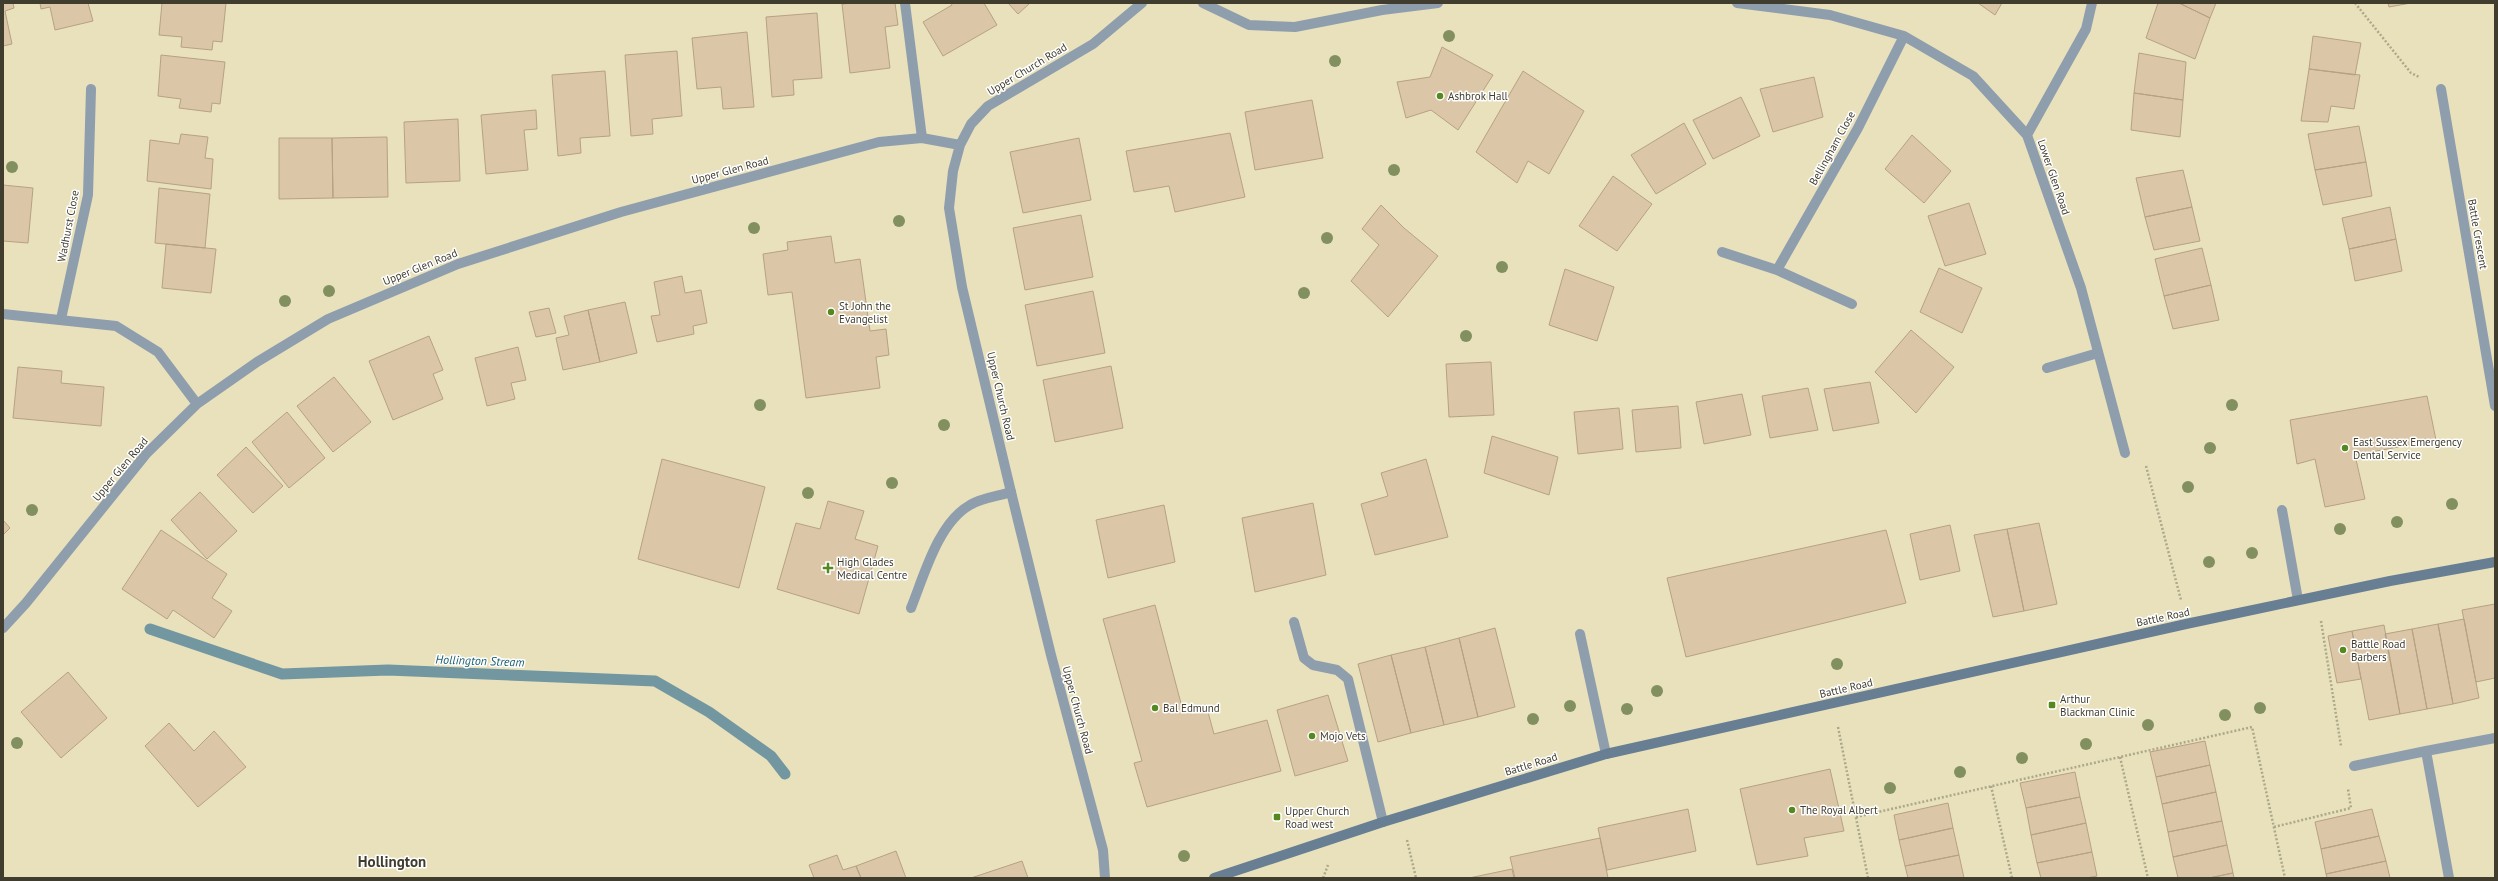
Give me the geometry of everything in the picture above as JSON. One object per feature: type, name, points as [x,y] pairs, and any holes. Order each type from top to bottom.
[{"type":"main road","name":"Battle Road","points":[[1214,878],[1383,822],[1606,754],[2186,624],[2390,581],[2495,562]]},
{"type":"street","points":[[905,3],[922,138]]},
{"type":"street","name":"Upper Church Road","points":[[1105,878],[1100,838],[1051,655],[962,287],[949,208],[953,171],[960,145],[972,124],[988,106],[1093,44],[1142,3]]},
{"type":"street","points":[[1203,3],[1249,26],[1295,26],[1382,10],[1438,3]]},
{"type":"street","name":"Lower Glen Road","points":[[1737,3],[1830,16],[1904,36],[1973,76],[2027,135],[2081,288],[2125,453]]},
{"type":"street","points":[[2027,135],[2086,29],[2092,3]]},
{"type":"street","name":"Bellingham Close","points":[[1777,270],[1858,128],[1904,36]]},
{"type":"street","name":"Wadhurst Close","points":[[61,319],[88,196],[91,88]]},
{"type":"street","name":"Battle Crescent","points":[[2441,89],[2495,406]]},
{"type":"street","name":"Upper Glen Road","points":[[3,628],[35,592],[146,454],[197,404],[257,362],[328,319],[458,264],[622,212],[879,142],[922,138],[960,145]]},
{"type":"street","points":[[1722,252],[1777,270],[1852,304]]},
{"type":"street","points":[[3,314],[116,326],[158,352],[197,404]]},
{"type":"street","points":[[2047,368],[2098,353]]},
{"type":"street","points":[[911,608],[935,549],[950,523],[970,505],[1011,492]]},
{"type":"street","points":[[2282,510],[2298,600]]},
{"type":"street","points":[[1294,622],[1304,658],[1313,665],[1337,670],[1348,679],[1383,822]]},
{"type":"street","points":[[1580,634],[1606,754]]},
{"type":"street","points":[[2354,766],[2495,738]]},
{"type":"street","points":[[2426,751],[2449,878]]},
{"type":"path","points":[[2355,3],[2411,73],[2441,89]]},
{"type":"path","points":[[2125,453],[2147,466],[2178,582],[2186,624]]},
{"type":"path","points":[[2325,645],[2342,752]]},
{"type":"path","points":[[1833,703],[1868,878]]},
{"type":"path","points":[[1856,817],[2252,727],[2285,878]]},
{"type":"path","points":[[2120,757],[2148,878]]},
{"type":"path","points":[[1992,786],[2012,878]]},
{"type":"path","points":[[2274,827],[2351,808],[2348,788]]},
{"type":"path","points":[[1402,816],[1416,878]]},
{"type":"building","points":[[3,3],[13,3],[14,8],[5,11],[12,44],[3,46]]},
{"type":"building","points":[[40,3],[88,3],[93,21],[55,30],[50,7],[41,9]]},
{"type":"building","points":[[162,3],[226,3],[222,42],[213,41],[212,50],[181,47],[182,37],[159,35]]},
{"type":"building","points":[[895,3],[898,25],[885,27],[890,68],[850,73],[842,4]]},
{"type":"building","points":[[951,3],[984,3],[997,25],[943,56],[923,22],[952,5]]},
{"type":"building","points":[[1008,3],[1030,3],[1018,14]]},
{"type":"building","points":[[1978,3],[2002,3],[1995,15]]},
{"type":"building","points":[[2158,3],[2179,3],[2210,18],[2195,59],[2146,38]]},
{"type":"building","points":[[2179,3],[2216,3],[2210,18]]},
{"type":"building","points":[[2388,3],[2411,3],[2389,7]]},
{"type":"building","points":[[817,13],[822,78],[793,80],[794,95],[772,97],[766,17]]},
{"type":"building","points":[[747,32],[754,107],[723,109],[721,87],[697,89],[692,38]]},
{"type":"building","points":[[2313,36],[2361,43],[2355,75],[2309,69]]},
{"type":"building","name":"Ashbrok Hall","points":[[1442,47],[1493,75],[1458,130],[1431,110],[1406,118],[1397,82],[1430,77]]},
{"type":"building","points":[[677,51],[682,116],[652,119],[653,134],[631,136],[625,55]]},
{"type":"building","points":[[2139,53],[2186,62],[2183,100],[2134,93]]},
{"type":"building","points":[[161,55],[225,62],[220,104],[212,103],[211,112],[179,108],[181,99],[158,96]]},
{"type":"building","points":[[2309,69],[2360,75],[2354,109],[2331,106],[2328,122],[2301,121]]},
{"type":"building","points":[[605,71],[610,136],[580,138],[581,153],[558,156],[552,75]]},
{"type":"building","points":[[1523,71],[1584,111],[1549,174],[1528,161],[1517,183],[1476,152]]},
{"type":"building","points":[[1814,77],[1823,117],[1773,132],[1760,89]]},
{"type":"building","points":[[2134,93],[2183,100],[2180,137],[2131,130]]},
{"type":"building","points":[[1741,97],[1760,136],[1713,159],[1693,120]]},
{"type":"building","points":[[1312,100],[1323,158],[1255,170],[1245,112]]},
{"type":"building","points":[[536,110],[537,129],[524,130],[528,170],[486,174],[481,115]]},
{"type":"building","points":[[458,119],[460,181],[406,183],[404,122]]},
{"type":"building","points":[[1684,123],[1706,164],[1656,194],[1631,155]]},
{"type":"building","points":[[2359,126],[2366,162],[2315,170],[2308,134]]},
{"type":"building","points":[[1230,133],[1245,197],[1175,212],[1169,186],[1134,192],[1126,151]]},
{"type":"building","points":[[181,134],[208,137],[205,158],[213,159],[211,189],[147,181],[150,140],[179,144]]},
{"type":"building","points":[[1912,135],[1951,171],[1924,203],[1885,169]]},
{"type":"building","points":[[387,137],[388,197],[333,198],[332,138]]},
{"type":"building","points":[[279,138],[332,138],[333,198],[279,199]]},
{"type":"building","points":[[1079,138],[1091,200],[1023,213],[1010,152]]},
{"type":"building","points":[[2366,162],[2372,196],[2323,205],[2315,170]]},
{"type":"building","points":[[2183,170],[2192,207],[2145,217],[2136,178]]},
{"type":"building","points":[[1613,176],[1652,204],[1617,251],[1579,226]]},
{"type":"building","points":[[3,185],[33,188],[28,243],[3,241]]},
{"type":"building","points":[[159,188],[210,194],[205,248],[155,243]]},
{"type":"building","points":[[1969,203],[1986,254],[1945,266],[1928,216]]},
{"type":"building","points":[[1381,205],[1404,228],[1438,256],[1388,317],[1351,281],[1379,245],[1362,229]]},
{"type":"building","points":[[2192,207],[2200,241],[2154,250],[2145,217]]},
{"type":"building","points":[[2390,207],[2396,239],[2349,249],[2342,218]]},
{"type":"building","points":[[1081,215],[1093,277],[1025,290],[1013,228]]},
{"type":"building","name":"St John the Evangelist","points":[[831,236],[835,263],[860,259],[870,331],[886,329],[889,355],[876,357],[880,388],[806,398],[792,292],[768,295],[763,254],[788,250],[787,242]]},
{"type":"building","points":[[2396,239],[2402,271],[2355,281],[2349,249]]},
{"type":"building","points":[[166,244],[216,249],[211,293],[162,288]]},
{"type":"building","points":[[2202,248],[2211,285],[2164,296],[2155,259]]},
{"type":"building","points":[[1939,268],[1982,288],[1962,333],[1920,312]]},
{"type":"building","points":[[1565,269],[1614,287],[1597,341],[1549,325]]},
{"type":"building","points":[[682,276],[685,293],[701,290],[707,323],[693,326],[694,334],[657,342],[651,316],[660,315],[654,282]]},
{"type":"building","points":[[2211,285],[2219,320],[2173,329],[2164,296]]},
{"type":"building","points":[[1093,291],[1105,353],[1037,366],[1025,305]]},
{"type":"building","points":[[625,302],[637,353],[600,362],[588,310]]},
{"type":"building","points":[[549,308],[556,333],[536,337],[529,312]]},
{"type":"building","points":[[588,310],[600,362],[563,370],[556,338],[569,335],[564,316]]},
{"type":"building","points":[[1911,330],[1954,367],[1916,413],[1875,372]]},
{"type":"building","points":[[429,336],[443,370],[433,374],[443,399],[393,420],[369,361]]},
{"type":"building","points":[[518,347],[526,380],[511,383],[515,399],[487,406],[475,358]]},
{"type":"building","points":[[1491,362],[1494,415],[1449,417],[1446,364]]},
{"type":"building","points":[[1111,366],[1123,428],[1055,442],[1043,380]]},
{"type":"building","points":[[18,367],[62,371],[61,383],[104,387],[101,426],[13,418]]},
{"type":"building","points":[[334,377],[371,422],[333,452],[297,406]]},
{"type":"building","points":[[1870,382],[1879,423],[1833,431],[1824,389]]},
{"type":"building","points":[[1808,388],[1818,430],[1770,438],[1762,396]]},
{"type":"building","points":[[1742,394],[1751,435],[1704,444],[1696,402]]},
{"type":"building","name":"East Sussex Emergency Dental Service","points":[[2427,396],[2436,440],[2355,455],[2365,499],[2325,507],[2315,459],[2297,464],[2290,420]]},
{"type":"building","points":[[1678,406],[1681,448],[1636,452],[1632,410]]},
{"type":"building","points":[[1619,408],[1623,449],[1578,454],[1574,412]]},
{"type":"building","points":[[287,412],[325,458],[289,488],[252,442]]},
{"type":"building","points":[[1492,436],[1558,457],[1549,495],[1484,473]]},
{"type":"building","points":[[246,447],[283,486],[253,513],[217,475]]},
{"type":"building","points":[[662,459],[765,487],[739,588],[638,559]]},
{"type":"building","points":[[1426,459],[1448,537],[1375,555],[1361,504],[1388,496],[1381,473]]},
{"type":"building","points":[[200,492],[237,531],[207,559],[171,520]]},
{"type":"building","name":"High Glades Medical Centre","points":[[828,501],[864,511],[855,539],[878,546],[859,614],[777,589],[796,523],[820,529]]},
{"type":"building","points":[[1313,503],[1326,575],[1255,592],[1242,518]]},
{"type":"building","points":[[1164,505],[1175,562],[1108,578],[1096,520]]},
{"type":"building","points":[[3,520],[10,528],[3,535]]},
{"type":"building","points":[[2039,523],[2057,604],[2024,611],[2007,529]]},
{"type":"building","points":[[1950,525],[1960,571],[1920,580],[1910,534]]},
{"type":"building","points":[[2007,529],[2024,611],[1993,617],[1974,535]]},
{"type":"building","points":[[161,530],[227,574],[212,598],[232,611],[214,638],[173,610],[167,619],[122,589]]},
{"type":"building","points":[[1886,530],[1906,603],[1686,657],[1667,578]]},
{"type":"building","points":[[2495,604],[2495,678],[2476,682],[2462,610]]},
{"type":"building","name":"Bal Edmund","points":[[1155,605],[1183,711],[1206,705],[1214,734],[1267,720],[1281,771],[1147,807],[1134,763],[1142,761],[1103,619]]},
{"type":"building","points":[[2464,619],[2479,698],[2453,704],[2438,624]]},
{"type":"building","points":[[2438,624],[2453,704],[2427,709],[2412,629]]},
{"type":"building","points":[[2384,625],[2400,714],[2369,720],[2352,631]]},
{"type":"building","points":[[1495,628],[1515,707],[1478,717],[1459,638]]},
{"type":"building","points":[[2412,629],[2427,709],[2400,714],[2385,634]]},
{"type":"building","points":[[2352,631],[2361,679],[2337,683],[2328,636]]},
{"type":"building","points":[[1459,638],[1478,717],[1444,725],[1425,647]]},
{"type":"building","points":[[1425,647],[1444,725],[1411,733],[1391,655]]},
{"type":"building","points":[[1391,655],[1411,733],[1378,742],[1358,664]]},
{"type":"building","points":[[68,672],[107,718],[61,758],[21,712]]},
{"type":"building","name":"Mojo Vets","points":[[1328,695],[1348,761],[1295,776],[1277,710]]},
{"type":"building","points":[[169,723],[194,751],[214,731],[246,767],[198,807],[145,746]]},
{"type":"building","points":[[2205,741],[2210,765],[2156,777],[2150,752]]},
{"type":"building","points":[[2210,765],[2216,792],[2162,804],[2156,777]]},
{"type":"building","name":"The Royal Albert","points":[[1830,769],[1844,831],[1804,838],[1808,856],[1757,865],[1740,789]]},
{"type":"building","points":[[2075,772],[2080,797],[2026,808],[2020,783]]},
{"type":"building","points":[[2216,792],[2222,821],[2168,832],[2162,804]]},
{"type":"building","points":[[2080,797],[2086,823],[2031,835],[2026,808]]},
{"type":"building","points":[[1948,803],[1953,828],[1899,840],[1894,815]]},
{"type":"building","points":[[1688,809],[1696,851],[1607,870],[1598,828]]},
{"type":"building","points":[[2372,809],[2379,836],[2321,849],[2315,822]]},
{"type":"building","points":[[2222,821],[2227,845],[2173,857],[2168,832]]},
{"type":"building","points":[[2086,823],[2092,852],[2037,863],[2031,835]]},
{"type":"building","points":[[1953,828],[1959,855],[1905,866],[1899,840]]},
{"type":"building","points":[[2379,836],[2386,861],[2326,874],[2321,849]]},
{"type":"building","points":[[1600,838],[1608,878],[1515,878],[1510,857]]},
{"type":"building","points":[[2227,845],[2233,873],[2209,878],[2178,878],[2173,857]]},
{"type":"building","points":[[896,851],[906,878],[861,878],[856,866]]},
{"type":"building","points":[[2092,852],[2097,876],[2086,878],[2041,878],[2037,863]]},
{"type":"building","points":[[837,855],[843,870],[856,866],[861,878],[814,878],[809,865]]},
{"type":"building","points":[[1959,855],[1964,878],[1908,878],[1905,866]]},
{"type":"building","points":[[1022,861],[1028,878],[971,878]]},
{"type":"building","points":[[2386,861],[2390,878],[2327,878],[2326,874]]},
{"type":"building","points":[[1512,869],[1514,878],[1469,878]]},
{"type":"building","points":[[2233,873],[2234,878],[2209,878]]},
{"type":"waterway","name":"Hollington Stream","points":[[150,629],[282,674],[388,670],[655,681],[709,712],[771,756],[785,774]]},
{"type":"place","name":"Ashbrok Hall","points":[[1440,96]]},
{"type":"place","name":"St John the Evangelist","points":[[831,312]]},
{"type":"place","name":"East Sussex Emergency Dental Service","points":[[2345,448]]},
{"type":"place","name":"High Glades Medical Centre","points":[[828,568]]},
{"type":"place","name":"Battle Road Barbers","points":[[2343,650]]},
{"type":"place","name":"Arthur Blackman Clinic","points":[[2052,705]]},
{"type":"place","name":"Bal Edmund","points":[[1155,708]]},
{"type":"place","name":"Mojo Vets","points":[[1312,736]]},
{"type":"place","name":"The Royal Albert","points":[[1792,810]]},
{"type":"place","name":"Upper Church Road west","points":[[1277,817]]},
{"type":"district","name":"Hollington","points":[[392,862]]}]
